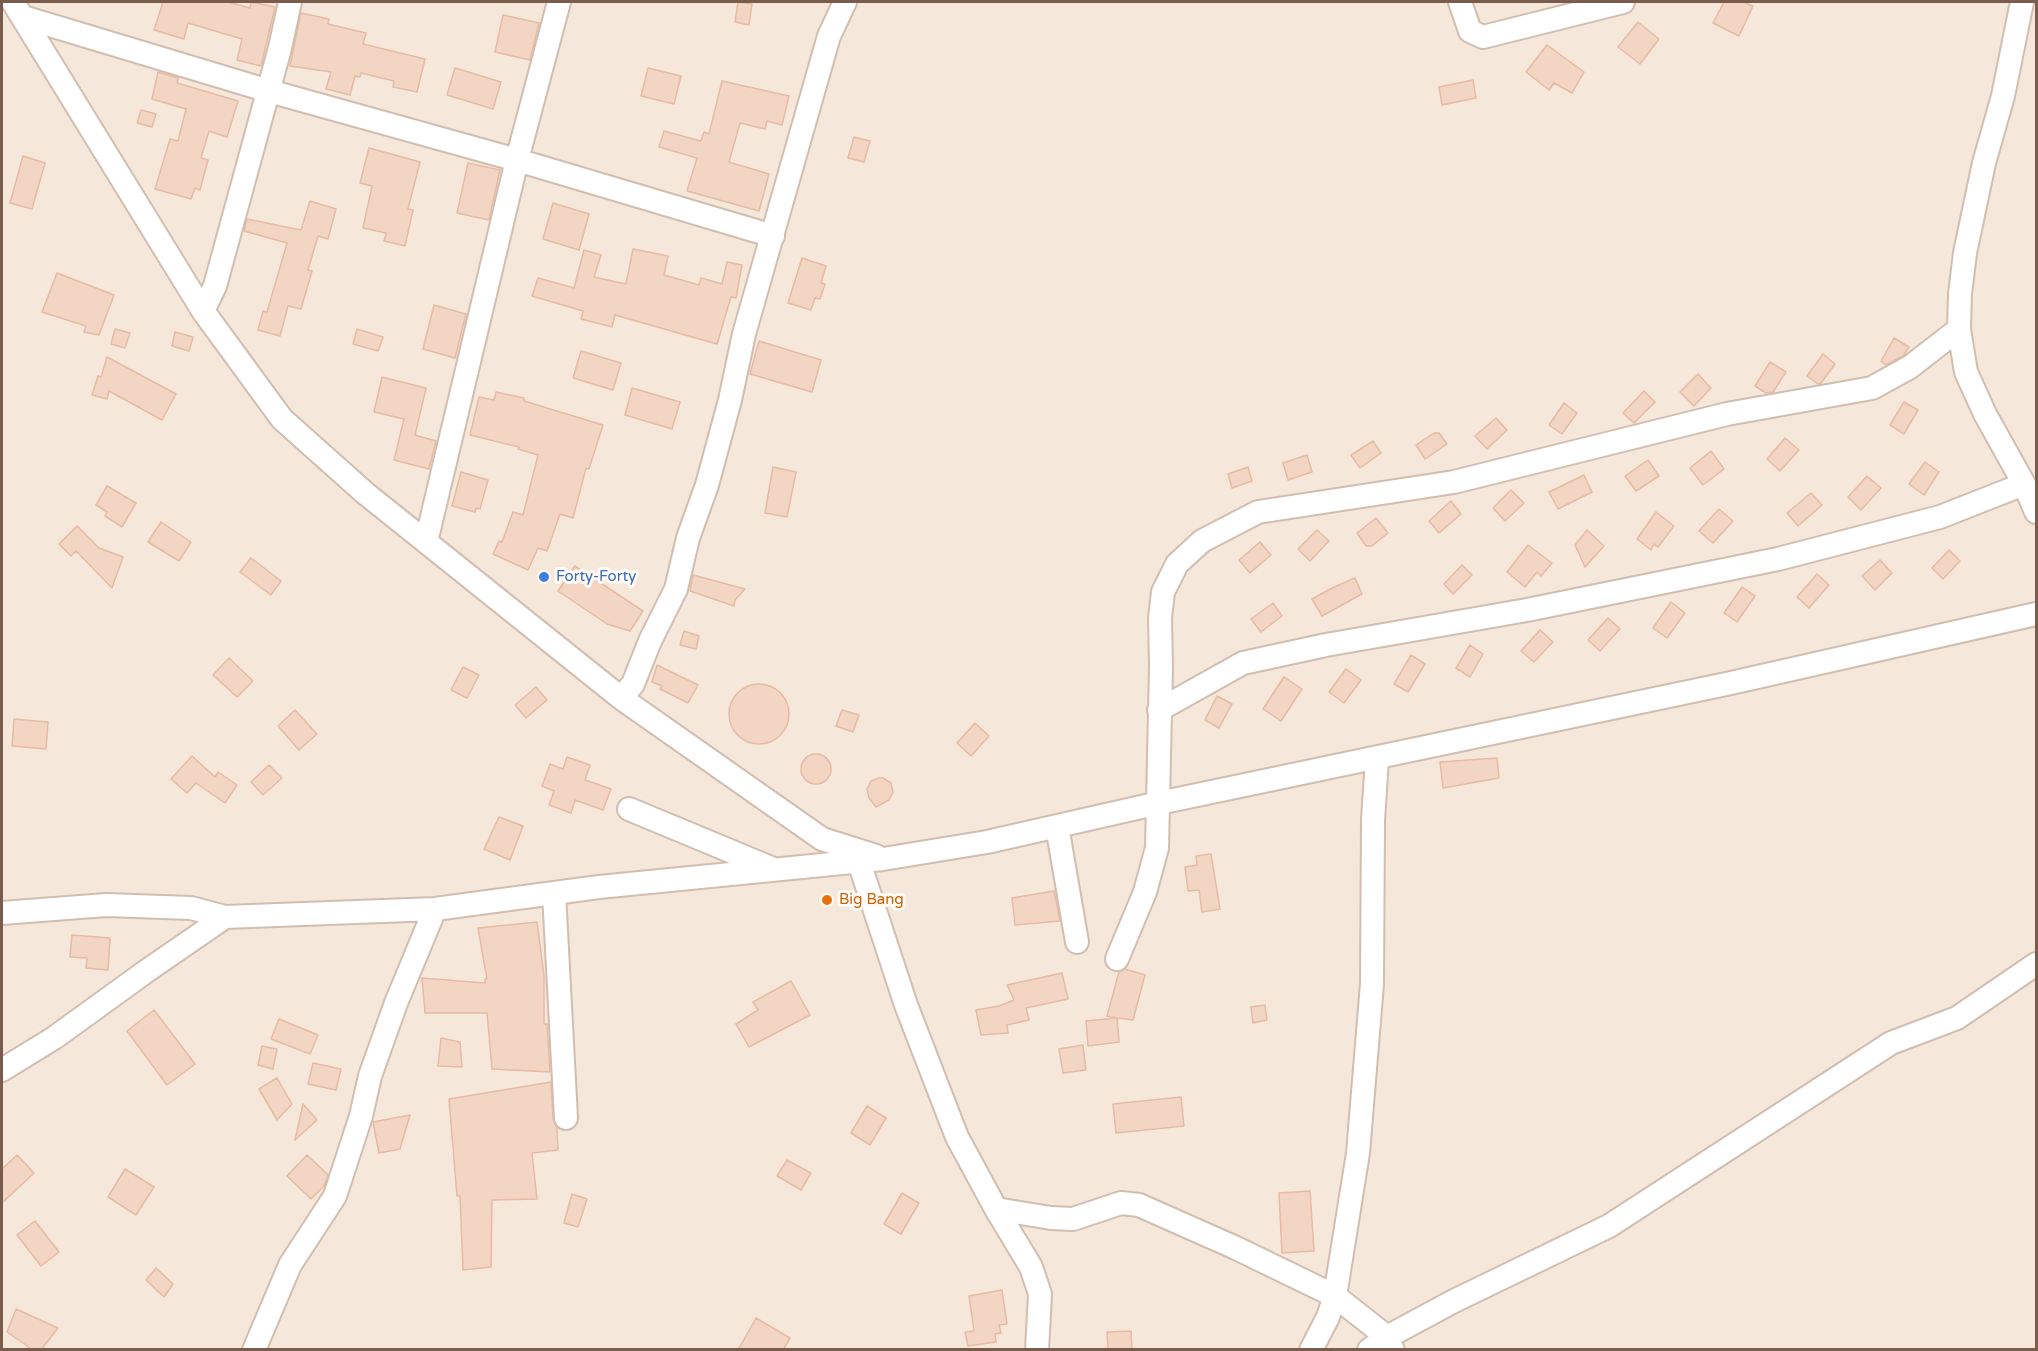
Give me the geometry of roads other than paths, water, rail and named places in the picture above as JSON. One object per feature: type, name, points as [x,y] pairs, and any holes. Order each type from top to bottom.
[{"type":"street","points":[[203,311],[215,286],[269,91],[290,2]]},
{"type":"street","points":[[426,542],[517,160],[559,2]]},
{"type":"street","points":[[621,698],[633,684],[650,640],[676,589],[688,538],[730,400],[744,334],[829,36],[845,2]]},
{"type":"street","points":[[1460,2],[1470,31],[1483,37],[1623,2]]},
{"type":"street","points":[[2022,2],[2003,96],[1984,163],[1965,253],[1959,329],[1966,372],[1985,414],[2037,512]]},
{"type":"street","points":[[27,10],[269,91],[517,160],[773,236]]},
{"type":"street","points":[[27,10],[203,311],[282,419],[365,493],[621,698],[822,838],[883,859]]},
{"type":"street","points":[[1117,959],[1145,892],[1157,848],[1160,618],[1163,592],[1177,564],[1202,541],[1258,512],[1454,482],[1727,414],[1872,388],[1910,367],[1959,329]]},
{"type":"street","points":[[1159,710],[1243,663],[1326,645],[1527,610],[1778,559],[1940,517],[2024,484]]},
{"type":"street","points":[[2,913],[117,906],[191,908],[225,917],[435,909],[554,893],[883,859],[987,842],[1159,803],[1731,683],[2037,614]]},
{"type":"street","points":[[1311,1350],[1328,1317],[1335,1296],[1358,1153],[1372,984],[1373,820],[1377,759]]},
{"type":"street","points":[[629,809],[775,870]]},
{"type":"street","points":[[1057,826],[1077,942]]},
{"type":"street","points":[[860,862],[906,1005],[953,1126],[996,1209],[1031,1267],[1040,1294],[1037,1350]]},
{"type":"street","points":[[554,893],[566,1118]]},
{"type":"street","points":[[254,1350],[290,1265],[335,1196],[361,1116],[370,1076],[396,1003],[435,909]]},
{"type":"street","points":[[2,1070],[54,1038],[225,917]]},
{"type":"street","points":[[996,1209],[1073,1220],[1121,1203],[1139,1205],[1236,1248],[1335,1296],[1383,1346],[1454,1301],[1609,1226],[1891,1043],[1957,1018],[2037,964]]},
{"type":"place","name":"Forty-Forty","points":[[544,577]]},
{"type":"place","name":"Big Bang","points":[[827,900]]}]
